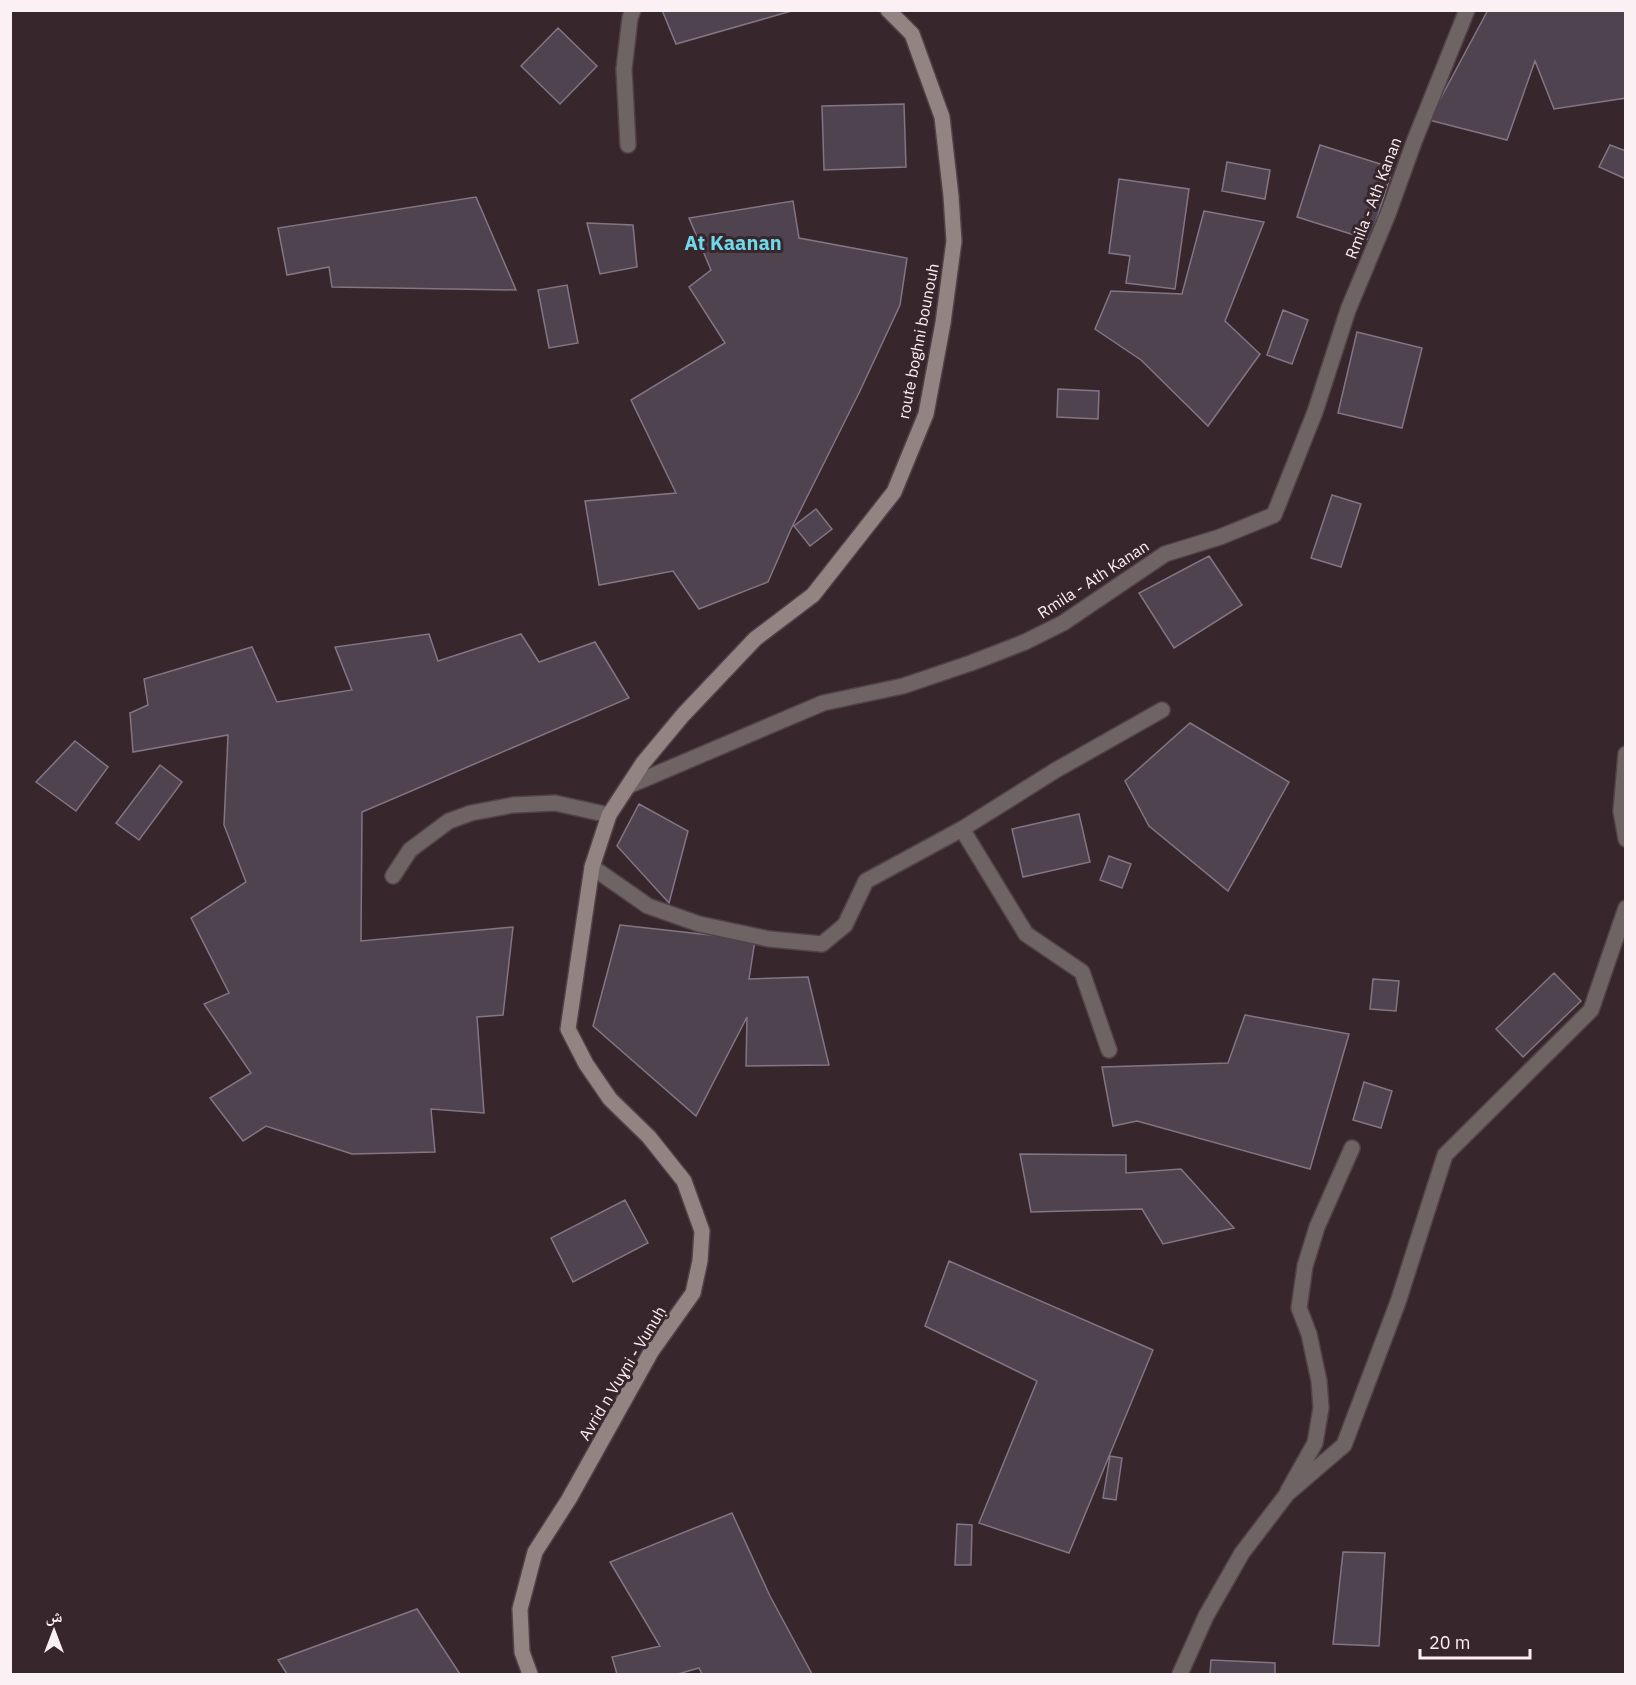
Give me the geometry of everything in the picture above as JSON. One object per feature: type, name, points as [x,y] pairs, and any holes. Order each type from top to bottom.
[{"type":"main road","name":"route boghni bounouh","points":[[683,715],[754,639],[813,596],[894,492],[926,414],[943,323],[954,241],[951,196],[942,117],[912,34],[888,10]]},
{"type":"main road","name":"Avrid n Vuɣni - Vunuḥ","points":[[530,1674],[522,1652],[520,1609],[535,1552],[569,1499],[651,1352],[693,1293],[700,1261],[702,1231],[684,1181],[650,1137],[610,1099],[586,1064],[568,1029],[592,867],[609,815],[643,763],[683,715]]},
{"type":"street","points":[[628,145],[624,69],[633,10]]},
{"type":"street","name":"Rmila - Ath Kanan","points":[[628,786],[823,703],[903,686],[1025,642],[1063,623],[1165,554],[1220,537],[1274,515],[1315,412],[1348,310],[1467,10]]},
{"type":"street","points":[[592,867],[648,906],[699,924],[769,939],[822,944],[845,926],[866,880],[962,829],[1056,770],[1162,710]]},
{"type":"street","points":[[1626,754],[1621,811],[1626,839]]},
{"type":"street","points":[[393,876],[411,849],[449,821],[471,813],[513,805],[555,803],[609,815]]},
{"type":"street","points":[[962,829],[1026,934],[1082,972],[1109,1050]]},
{"type":"street","points":[[1287,1494],[1344,1445],[1398,1302],[1445,1155],[1591,1010],[1626,909]]},
{"type":"street","points":[[1180,1674],[1206,1617],[1242,1553],[1287,1494],[1315,1443],[1321,1408],[1319,1381],[1309,1335],[1299,1308],[1305,1266],[1317,1227],[1352,1148]]},
{"type":"building","points":[[662,10],[795,10],[676,44]]},
{"type":"building","points":[[1488,10],[1626,10],[1626,98],[1554,109],[1535,61],[1507,140],[1429,120]]},
{"type":"building","points":[[558,28],[597,66],[560,104],[521,66]]},
{"type":"building","points":[[904,104],[906,167],[824,170],[822,106]]},
{"type":"building","points":[[1320,145],[1393,168],[1370,240],[1297,217]]},
{"type":"building","points":[[1610,145],[1626,151],[1626,179],[1599,167]]},
{"type":"building","points":[[1227,162],[1270,170],[1265,199],[1222,191]]},
{"type":"building","points":[[1119,179],[1189,189],[1175,289],[1126,283],[1130,256],[1109,253]]},
{"type":"building","points":[[476,197],[516,290],[332,287],[329,267],[287,275],[278,228]]},
{"type":"building","points":[[793,201],[799,238],[907,258],[900,305],[791,529],[768,582],[699,609],[673,571],[599,585],[585,501],[676,493],[631,400],[725,343],[689,287],[711,270],[689,218]]},
{"type":"building","points":[[1204,211],[1264,222],[1225,321],[1260,354],[1208,426],[1141,360],[1095,329],[1111,291],[1182,294]]},
{"type":"building","points":[[587,223],[633,225],[637,267],[600,274]]},
{"type":"building","points":[[567,285],[578,343],[549,348],[538,290]]},
{"type":"building","points":[[1283,310],[1308,320],[1292,364],[1267,355]]},
{"type":"building","points":[[1357,332],[1422,348],[1402,428],[1338,413]]},
{"type":"building","points":[[1058,389],[1099,391],[1098,419],[1057,417]]},
{"type":"building","points":[[1332,495],[1361,504],[1341,567],[1311,558]]},
{"type":"building","points":[[816,509],[832,529],[810,546],[794,526]]},
{"type":"building","points":[[1209,556],[1242,605],[1174,648],[1139,593]]},
{"type":"building","points":[[429,634],[438,661],[521,634],[539,662],[595,642],[629,698],[362,812],[361,941],[513,927],[503,1015],[477,1017],[484,1113],[431,1109],[435,1152],[352,1154],[266,1126],[243,1141],[210,1098],[251,1073],[204,1004],[229,993],[191,918],[246,882],[224,825],[228,735],[133,752],[130,713],[148,705],[144,679],[252,647],[277,702],[352,690],[335,647]]},
{"type":"building","points":[[1190,723],[1289,782],[1228,891],[1149,826],[1125,781]]},
{"type":"building","points":[[75,741],[108,767],[76,811],[36,782]]},
{"type":"building","points":[[160,765],[182,782],[139,840],[116,823]]},
{"type":"building","points":[[639,804],[688,831],[669,903],[617,846]]},
{"type":"building","points":[[1079,814],[1090,862],[1023,877],[1012,829]]},
{"type":"building","points":[[1109,856],[1131,864],[1122,888],[1100,880]]},
{"type":"building","points":[[620,925],[755,940],[749,979],[808,977],[829,1065],[746,1066],[747,1017],[696,1116],[593,1026]]},
{"type":"building","points":[[1554,973],[1581,1001],[1523,1057],[1496,1029]]},
{"type":"building","points":[[1373,979],[1399,981],[1396,1011],[1370,1009]]},
{"type":"building","points":[[1245,1015],[1349,1034],[1310,1169],[1137,1121],[1113,1126],[1102,1067],[1228,1063]]},
{"type":"building","points":[[1364,1082],[1392,1091],[1381,1128],[1353,1120]]},
{"type":"building","points":[[1020,1154],[1126,1155],[1126,1173],[1181,1169],[1234,1228],[1163,1244],[1142,1209],[1031,1212]]},
{"type":"building","points":[[625,1200],[648,1243],[573,1282],[551,1238]]},
{"type":"building","points":[[949,1261],[1153,1350],[1069,1553],[979,1523],[1037,1381],[925,1326]]},
{"type":"building","points":[[1110,1456],[1122,1458],[1116,1500],[1103,1498]]},
{"type":"building","points":[[732,1513],[770,1596],[812,1674],[702,1674],[699,1668],[678,1674],[617,1674],[612,1657],[660,1646],[610,1562]]},
{"type":"building","points":[[957,1524],[972,1525],[971,1565],[955,1565]]},
{"type":"building","points":[[1343,1552],[1385,1553],[1379,1646],[1333,1644]]},
{"type":"building","points":[[417,1609],[460,1674],[287,1674],[278,1660]]},
{"type":"building","points":[[1211,1660],[1275,1663],[1275,1674],[1210,1674]]},
{"type":"district","name":"At Kaanan","points":[[733,242]]}]
